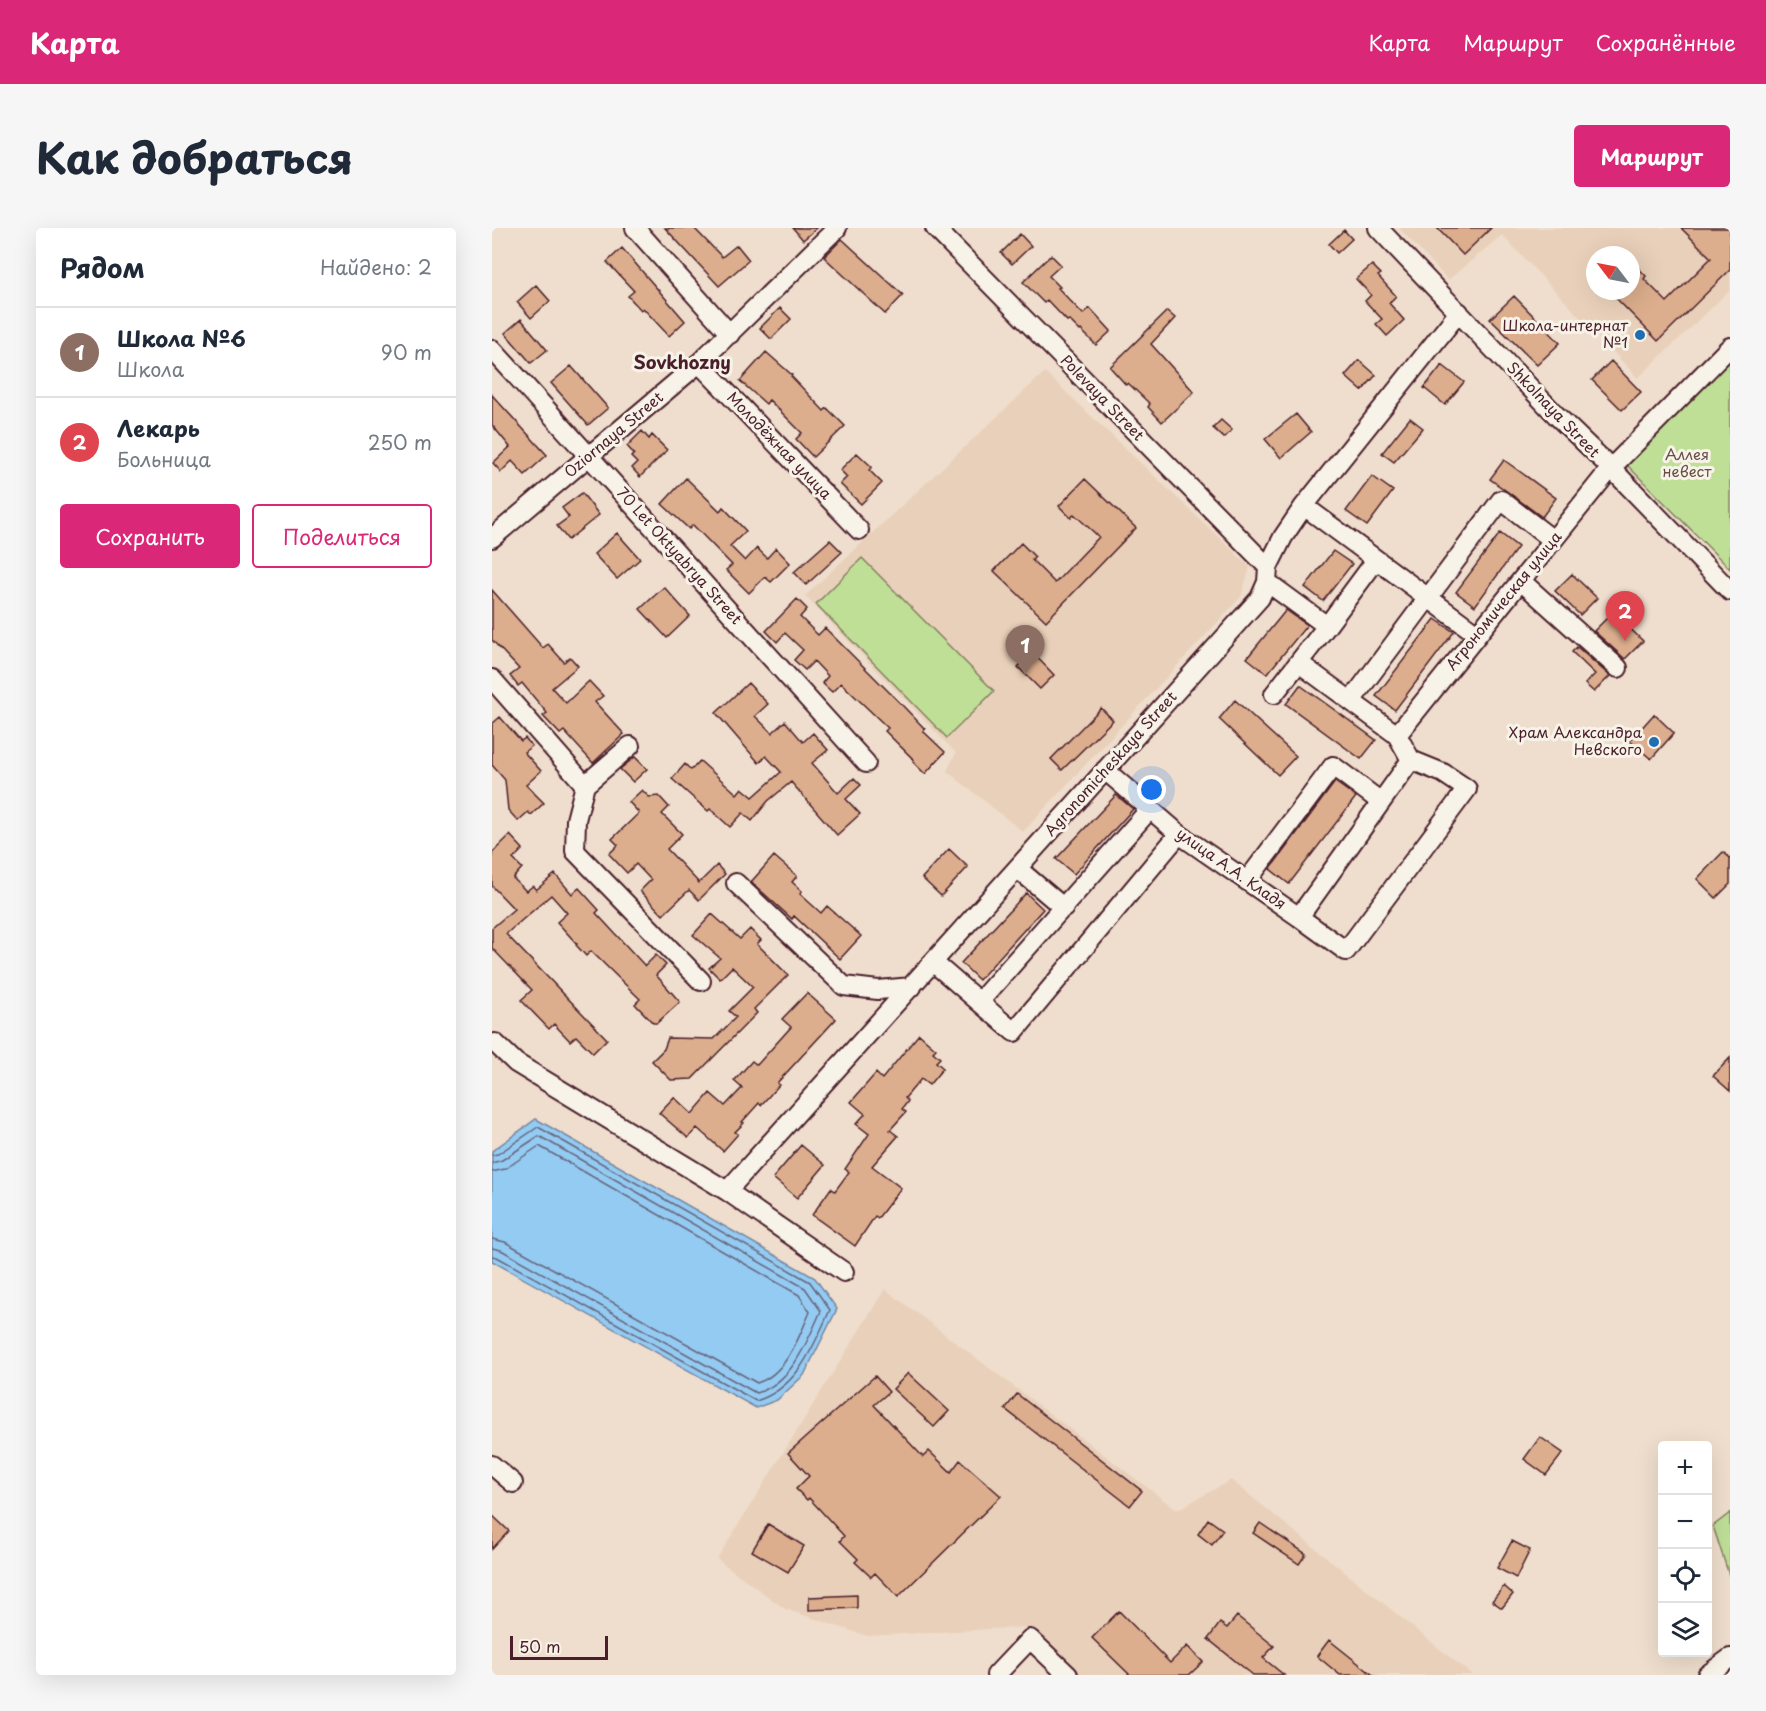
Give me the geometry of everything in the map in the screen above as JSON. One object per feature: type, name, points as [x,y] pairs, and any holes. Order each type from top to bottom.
[{"type":"street","points":[[635,228],[730,334]]},
{"type":"street","name":"Oziornaya Street","points":[[492,538],[699,363],[837,228]]},
{"type":"street","name":"Polevaya Street","points":[[935,228],[1267,574],[1327,626]]},
{"type":"street","name":"Shkolnaya Street","points":[[1378,228],[1556,415],[1611,468],[1730,591]]},
{"type":"street","name":"Agronomicheskaya Street","points":[[727,1191],[1260,598],[1267,574],[1283,537],[1304,506],[1459,312]]},
{"type":"street","name":"Агрономическая улица","points":[[1397,735],[1611,468],[1730,347]]},
{"type":"street","name":"70 Let Oktyabrya Street","points":[[492,349],[866,763]]},
{"type":"street","name":"Молодёжная улица","points":[[699,363],[859,530]]},
{"type":"street","points":[[1351,701],[1501,500],[1553,540]]},
{"type":"street","points":[[1304,506],[1477,634]]},
{"type":"street","points":[[1274,694],[1376,560]]},
{"type":"street","points":[[1521,581],[1618,668]]},
{"type":"street","points":[[1299,663],[1397,735],[1411,760],[1443,773],[1467,789],[1346,951],[1299,917]]},
{"type":"street","points":[[492,679],[585,785]]},
{"type":"street","points":[[630,746],[585,785],[576,820],[575,851],[701,981]]},
{"type":"street","name":"улица А.А. Кладя","points":[[1105,770],[1179,834],[1299,917],[1411,760]]},
{"type":"street","points":[[1247,881],[1333,766],[1381,802]]},
{"type":"street","points":[[979,1002],[1150,809]]},
{"type":"street","points":[[934,963],[1014,1032],[1179,834]]},
{"type":"street","points":[[1017,869],[1064,908]]},
{"type":"street","points":[[736,883],[844,986],[878,990],[912,987]]},
{"type":"street","points":[[495,1043],[516,1063],[727,1191],[844,1272]]},
{"type":"street","points":[[492,1465],[513,1484]]},
{"type":"street","points":[[996,1675],[1030,1639],[1068,1675]]},
{"type":"street","points":[[1707,1675],[1730,1658]]},
{"type":"shaded area","name":"Школа-интернат №1","points":[[1399,228],[1730,228],[1730,290],[1638,378],[1502,235],[1448,280]]},
{"type":"shaded area","points":[[1045,372],[1250,567],[1241,597],[1023,832],[947,771],[956,753],[805,596]]},
{"type":"shaded area","points":[[885,1289],[1177,1510],[1231,1480],[1472,1675],[1076,1675],[1026,1627],[867,1636],[785,1609],[717,1559]]},
{"type":"green space","name":"Аллея невест","points":[[1730,357],[1730,569],[1625,463]]},
{"type":"green space","points":[[862,558],[994,691],[947,738],[816,604]]},
{"type":"green space","points":[[1730,1513],[1730,1578],[1713,1526]]},
{"type":"water","points":[[536,1119],[815,1278],[837,1309],[804,1375],[777,1400],[756,1408],[492,1261],[492,1151]]},
{"type":"building","points":[[665,228],[694,228],[722,257],[737,245],[749,260],[719,286]]},
{"type":"building","points":[[793,228],[817,228],[803,240]]},
{"type":"building","points":[[1437,228],[1491,228],[1463,255]]},
{"type":"building","points":[[1681,228],[1730,228],[1730,270],[1658,341],[1618,300],[1640,300],[1640,270],[1646,276],[1644,279],[1667,302],[1711,258]]},
{"type":"building","points":[[1344,230],[1352,239],[1337,253],[1329,244]]},
{"type":"building","points":[[1020,234],[1031,246],[1012,264],[1001,253]]},
{"type":"building","points":[[842,239],[903,295],[885,314],[824,257]]},
{"type":"building","points":[[622,248],[685,321],[669,336],[643,308],[641,310],[628,296],[634,291],[607,262]]},
{"type":"building","points":[[1051,255],[1061,265],[1049,276],[1060,287],[1058,288],[1083,314],[1090,308],[1111,331],[1096,345],[1069,320],[1067,321],[1047,300],[1044,303],[1023,282]]},
{"type":"building","points":[[1372,265],[1381,274],[1378,276],[1396,296],[1389,303],[1404,320],[1387,336],[1376,324],[1382,319],[1365,301],[1371,295],[1356,279]]},
{"type":"building","points":[[536,285],[550,301],[531,318],[517,302]]},
{"type":"building","points":[[1514,296],[1560,343],[1537,365],[1490,319]]},
{"type":"building","points":[[780,308],[791,319],[771,339],[760,328]]},
{"type":"building","points":[[1167,311],[1175,318],[1151,344],[1194,392],[1162,422],[1148,407],[1150,404],[1128,383],[1126,385],[1110,367]]},
{"type":"building","points":[[521,319],[547,350],[531,363],[505,333]]},
{"type":"building","points":[[766,352],[792,375],[824,411],[827,408],[845,426],[813,457],[796,439],[802,433],[769,400],[766,404],[740,381]]},
{"type":"building","points":[[1359,360],[1376,375],[1362,391],[1345,376]]},
{"type":"building","points":[[1611,361],[1641,392],[1622,410],[1592,380]]},
{"type":"building","points":[[1442,365],[1464,382],[1445,405],[1424,388]]},
{"type":"building","points":[[571,366],[608,408],[588,425],[551,383]]},
{"type":"building","points":[[492,395],[547,455],[525,475],[512,461],[501,472],[493,463],[510,447],[492,425]]},
{"type":"building","points":[[1296,414],[1311,432],[1281,458],[1265,439]]},
{"type":"building","points":[[1410,418],[1423,428],[1394,462],[1382,453]]},
{"type":"building","points":[[1221,420],[1232,430],[1224,438],[1213,428]]},
{"type":"building","points":[[642,431],[649,439],[652,435],[667,450],[640,477],[632,468],[637,463],[631,457],[634,454],[627,446]]},
{"type":"building","points":[[857,453],[872,467],[869,470],[882,483],[861,504],[840,484],[847,477],[840,470]]},
{"type":"building","points":[[1504,460],[1556,498],[1542,517],[1490,479]]},
{"type":"building","points":[[1372,476],[1393,491],[1367,526],[1346,511]]},
{"type":"building","points":[[686,478],[720,511],[723,507],[746,531],[730,546],[745,561],[757,548],[767,558],[776,548],[790,563],[771,582],[765,577],[749,593],[726,570],[732,565],[693,525],[689,529],[662,504]]},
{"type":"building","points":[[1085,479],[1136,528],[1046,621],[994,571],[1021,543],[1035,557],[1032,560],[1055,583],[1099,537],[1074,514],[1071,518],[1059,506]]},
{"type":"building","points":[[582,493],[599,515],[568,540],[557,526],[569,517],[562,508]]},
{"type":"building","points":[[617,533],[640,559],[617,579],[594,554]]},
{"type":"building","points":[[1500,533],[1518,547],[1475,606],[1456,592]]},
{"type":"building","points":[[830,540],[842,552],[806,585],[794,572]]},
{"type":"building","points":[[1333,551],[1352,564],[1323,601],[1305,587]]},
{"type":"building","points":[[1572,574],[1597,598],[1580,615],[1555,591]]},
{"type":"building","points":[[664,587],[690,616],[667,638],[640,609]]},
{"type":"building","points":[[492,590],[543,648],[548,644],[564,662],[570,657],[578,666],[552,688],[566,703],[589,681],[603,696],[595,702],[624,734],[593,763],[564,731],[560,734],[543,716],[547,713],[522,683],[518,686],[510,676],[519,669],[492,640]]},
{"type":"building","points":[[797,599],[807,609],[800,617],[818,635],[825,628],[903,706],[925,729],[923,731],[945,752],[925,774],[885,731],[888,728],[841,683],[832,692],[822,683],[828,676],[814,661],[805,670],[794,660],[803,650],[785,633],[777,642],[766,631]]},
{"type":"building","points":[[1286,610],[1307,625],[1267,674],[1247,658]]},
{"type":"building","points":[[1613,612],[1643,641],[1625,659],[1594,631]]},
{"type":"building","points":[[1435,619],[1454,632],[1395,710],[1376,696]]},
{"type":"building","points":[[1577,647],[1610,676],[1594,692],[1585,684],[1595,674],[1572,652]]},
{"type":"building","points":[[1032,652],[1054,675],[1040,689],[1018,667]]},
{"type":"building","points":[[748,683],[768,704],[755,716],[772,733],[785,721],[803,742],[813,733],[828,750],[812,763],[838,793],[854,778],[861,785],[846,799],[860,814],[837,835],[791,782],[768,801],[752,821],[743,813],[730,827],[672,779],[685,764],[691,770],[700,761],[737,794],[742,788],[753,797],[781,772],[766,756],[759,763],[716,713]]},
{"type":"building","points":[[1300,685],[1376,740],[1361,759],[1286,704]]},
{"type":"building","points":[[1235,700],[1296,756],[1278,775],[1219,719]]},
{"type":"building","points":[[1101,708],[1113,720],[1062,770],[1051,759]]},
{"type":"building","points":[[1654,714],[1674,733],[1651,759],[1630,741]]},
{"type":"building","points":[[500,717],[521,741],[525,738],[532,746],[524,752],[541,771],[526,785],[544,803],[531,815],[528,812],[518,821],[508,810],[505,780],[492,765],[492,724]]},
{"type":"building","points":[[635,757],[647,769],[633,782],[620,769]]},
{"type":"building","points":[[1335,782],[1356,797],[1289,884],[1270,869]]},
{"type":"building","points":[[642,790],[649,797],[659,796],[669,807],[662,814],[682,834],[667,849],[699,883],[717,865],[725,874],[699,900],[689,890],[663,915],[640,891],[651,880],[636,864],[627,873],[609,854],[618,845],[612,839],[639,813],[629,802]]},
{"type":"building","points":[[1116,795],[1133,809],[1074,874],[1056,859]]},
{"type":"building","points":[[510,835],[523,849],[513,859],[522,868],[513,878],[526,891],[533,886],[536,890],[555,874],[572,894],[579,888],[599,910],[596,913],[645,966],[656,955],[666,965],[656,975],[680,1002],[657,1023],[653,1023],[635,1004],[640,999],[591,951],[586,956],[576,945],[557,922],[567,913],[551,895],[506,934],[607,1039],[593,1053],[576,1036],[570,1041],[554,1024],[549,1029],[521,1000],[532,990],[492,948],[492,928],[514,909],[492,886],[492,853]]},
{"type":"building","points":[[949,849],[968,867],[941,896],[922,878]]},
{"type":"building","points":[[1723,852],[1730,858],[1730,884],[1716,898],[1697,879]]},
{"type":"building","points":[[774,856],[797,876],[792,882],[802,891],[800,894],[821,913],[827,906],[861,936],[840,959],[794,916],[792,919],[751,882]]},
{"type":"building","points":[[1026,893],[1043,909],[979,980],[961,963]]},
{"type":"building","points":[[712,914],[740,939],[750,929],[761,940],[757,944],[788,975],[754,1009],[757,1013],[692,1079],[671,1080],[652,1061],[664,1049],[668,1038],[714,1039],[736,1017],[729,1011],[753,987],[732,967],[720,979],[709,968],[720,958],[693,935]]},
{"type":"building","points":[[807,993],[836,1019],[777,1083],[779,1085],[761,1105],[759,1103],[742,1122],[744,1123],[735,1132],[738,1134],[723,1151],[697,1128],[688,1138],[659,1113],[674,1097],[692,1114],[710,1093],[725,1106],[742,1088],[734,1081],[752,1061],[757,1065],[791,1027],[782,1019]]},
{"type":"building","points":[[919,1034],[936,1049],[933,1052],[940,1058],[936,1062],[943,1068],[929,1085],[921,1079],[905,1098],[908,1101],[902,1109],[906,1112],[890,1130],[898,1136],[872,1166],[901,1188],[878,1218],[875,1216],[855,1246],[812,1215],[831,1188],[835,1191],[849,1172],[845,1169],[869,1134],[856,1124],[865,1114],[851,1102],[876,1073],[882,1079]]},
{"type":"building","points":[[1730,1058],[1730,1091],[1713,1076]]},
{"type":"building","points":[[801,1145],[825,1165],[797,1198],[773,1178]]},
{"type":"building","points":[[908,1373],[949,1411],[934,1427],[893,1389]]},
{"type":"building","points":[[875,1376],[889,1392],[874,1405],[923,1457],[929,1451],[951,1472],[960,1460],[1001,1496],[898,1597],[875,1573],[871,1577],[855,1562],[858,1559],[840,1541],[844,1536],[809,1498],[807,1500],[796,1489],[809,1476],[788,1453]]},
{"type":"building","points":[[1017,1394],[1142,1491],[1130,1506],[1005,1409]]},
{"type":"building","points":[[1540,1437],[1563,1453],[1546,1475],[1524,1459]]},
{"type":"building","points":[[492,1515],[509,1531],[492,1549]]},
{"type":"building","points":[[1208,1519],[1223,1530],[1212,1545],[1198,1534]]},
{"type":"building","points":[[1260,1523],[1306,1554],[1299,1564],[1253,1533]]},
{"type":"building","points":[[768,1524],[804,1546],[788,1572],[752,1551]]},
{"type":"building","points":[[1512,1541],[1530,1550],[1516,1578],[1497,1568]]},
{"type":"building","points":[[1504,1586],[1513,1594],[1502,1608],[1492,1601]]},
{"type":"building","points":[[857,1595],[857,1608],[809,1610],[809,1597]]},
{"type":"building","points":[[1119,1611],[1170,1663],[1187,1646],[1203,1662],[1189,1675],[1130,1675],[1092,1638]]},
{"type":"building","points":[[1237,1616],[1274,1646],[1263,1658],[1284,1675],[1253,1675],[1208,1639],[1220,1623],[1227,1628]]},
{"type":"building","points":[[1329,1640],[1373,1675],[1340,1675],[1317,1656]]},
{"type":"place","name":"Школа-интернат №1","points":[[1640,335]]},
{"type":"place","name":"Лекарь","points":[[1625,641]]},
{"type":"place","name":"Школа №6","points":[[1025,675]]},
{"type":"place","name":"Храм Александра Невского","points":[[1654,742]]},
{"type":"district","name":"Sovkhozny","points":[[682,363]]}]
